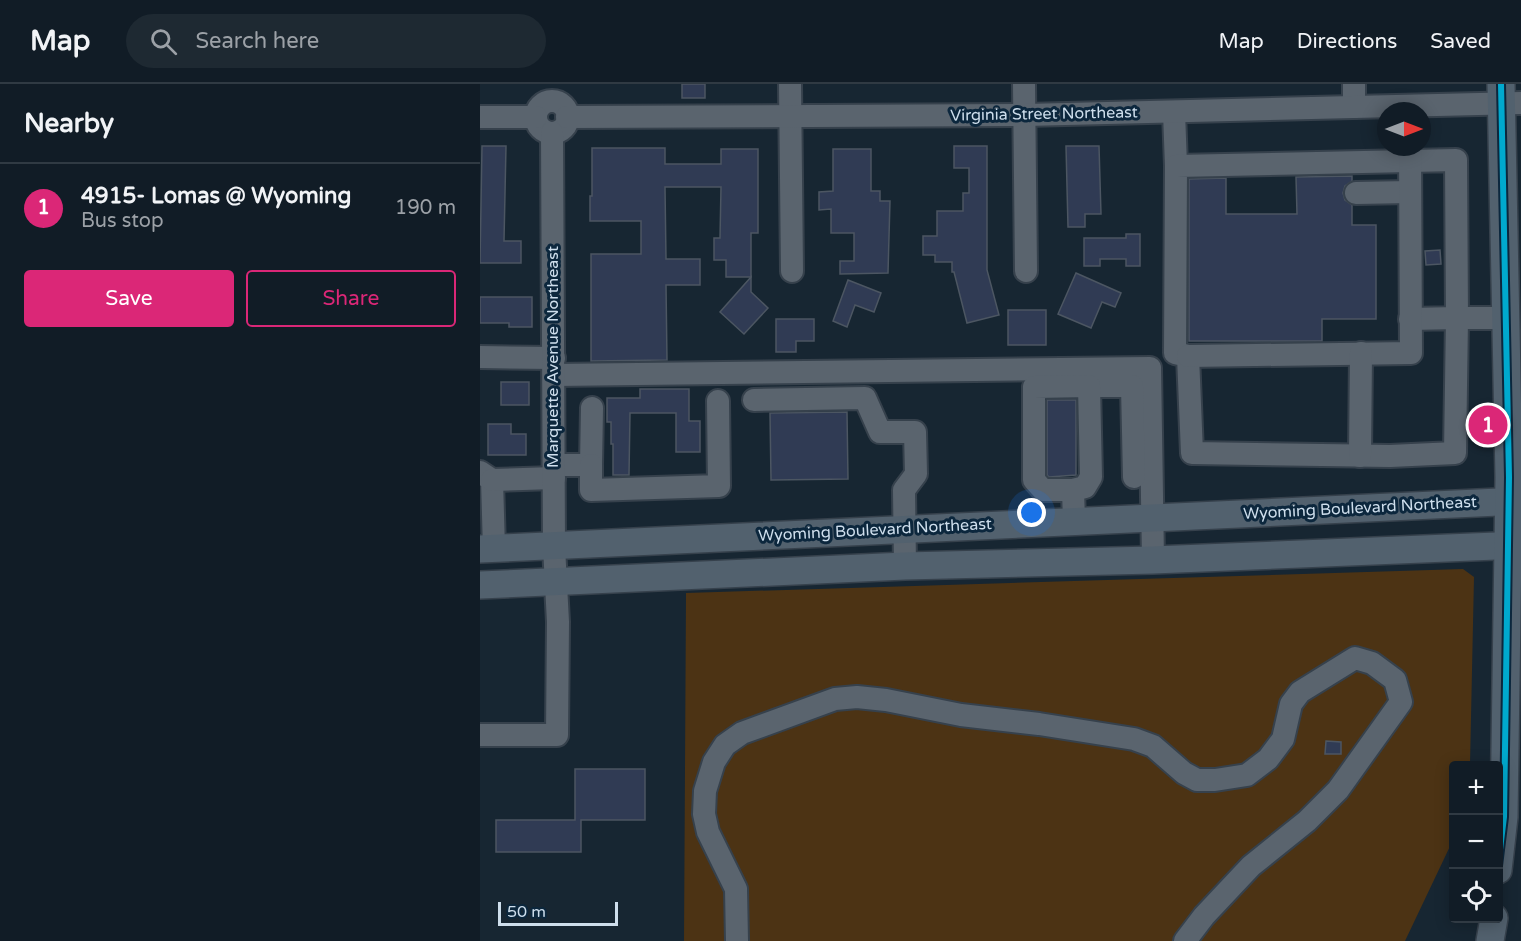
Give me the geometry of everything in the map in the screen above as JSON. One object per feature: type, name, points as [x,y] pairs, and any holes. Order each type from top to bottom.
[{"type":"main road","points":[[1498,869],[1504,817],[1514,546],[1506,318],[1513,230],[1508,97]]},
{"type":"main road","name":"Wyoming Boulevard Northeast","points":[[487,549],[1514,501]]},
{"type":"main road","points":[[480,585],[905,566],[1153,560],[1514,546]]},
{"type":"main road","points":[[1490,941],[1493,923]]},
{"type":"street","points":[[790,84],[792,271]]},
{"type":"street","points":[[1024,84],[1026,271]]},
{"type":"street","points":[[1354,84],[1354,107]]},
{"type":"street","name":"Virginia Street Northeast","points":[[1431,106],[1508,97]]},
{"type":"street","name":"Virginia Street Northeast","points":[[480,117],[552,111],[790,117],[1377,108]]},
{"type":"street","name":"Marquette Avenue Northeast","points":[[480,735],[557,735],[558,622],[554,547],[552,111]]},
{"type":"street","points":[[1174,111],[1175,353],[1188,356],[1411,353],[1410,156]]},
{"type":"street","points":[[1176,166],[1377,156]]},
{"type":"street","points":[[1188,356],[1192,453],[1360,456],[1455,453],[1456,160],[1425,156]]},
{"type":"street","points":[[1356,193],[1410,192]]},
{"type":"street","points":[[1410,320],[1506,318]]},
{"type":"street","points":[[1360,456],[1361,353]]},
{"type":"street","points":[[480,357],[554,366],[1150,368],[1153,560]]},
{"type":"street","points":[[1089,386],[1091,477],[1085,487],[1073,490],[1043,490],[1034,480],[1034,387],[1089,386],[1132,386],[1134,477]]},
{"type":"street","points":[[754,400],[865,398],[880,432],[915,432],[916,474],[904,490],[905,566]]},
{"type":"street","points":[[592,408],[591,490],[719,486],[718,401]]},
{"type":"street","points":[[487,549],[486,476],[554,472],[591,465]]},
{"type":"street","points":[[1073,490],[1074,521]]},
{"type":"street","points":[[737,941],[736,889],[708,832],[704,814],[705,791],[714,762],[725,745],[742,733],[835,699],[856,697],[886,700],[961,715],[1039,724],[1134,739],[1153,746],[1184,773],[1197,780],[1215,780],[1247,775],[1268,759],[1283,739],[1291,704],[1300,692],[1355,658],[1372,663],[1395,680],[1401,702],[1338,790],[1307,821],[1251,866],[1204,916],[1185,941]]},
{"type":"shaded area","points":[[1463,569],[1474,577],[1470,761],[1449,761],[1449,848],[1405,941],[684,941],[686,593]]},
{"type":"building","points":[[682,84],[705,84],[705,98],[682,98]]},
{"type":"building","points":[[482,146],[506,146],[504,241],[521,241],[521,263],[480,263]]},
{"type":"building","points":[[954,146],[987,146],[987,270],[999,315],[967,323],[954,272],[952,272],[952,262],[935,262],[935,255],[923,255],[923,236],[937,236],[937,211],[963,211],[963,193],[969,193],[969,168],[954,168]]},
{"type":"building","points":[[1066,146],[1099,146],[1101,214],[1085,214],[1085,227],[1068,227]]},
{"type":"building","points":[[592,148],[665,148],[665,164],[721,164],[721,149],[758,149],[758,233],[751,233],[751,277],[726,277],[726,260],[714,260],[714,238],[720,238],[721,187],[665,187],[666,259],[700,259],[700,285],[666,285],[667,360],[591,361],[591,254],[641,254],[641,221],[590,221]]},
{"type":"building","points":[[833,149],[871,149],[871,191],[880,191],[880,201],[890,201],[888,273],[840,274],[840,261],[854,261],[854,233],[831,233],[831,209],[819,210],[819,192],[833,191]]},
{"type":"building","points":[[1352,176],[1352,181],[1345,186],[1343,193],[1345,200],[1352,205],[1352,225],[1376,225],[1376,319],[1322,319],[1322,341],[1189,341],[1189,179],[1226,178],[1226,214],[1297,214],[1296,177]]},
{"type":"building","points":[[1126,234],[1140,234],[1140,266],[1126,266],[1126,259],[1100,259],[1100,266],[1084,266],[1084,238],[1126,238]]},
{"type":"building","points":[[1440,250],[1441,264],[1426,265],[1425,251]]},
{"type":"building","points":[[1076,273],[1121,293],[1115,307],[1102,302],[1091,328],[1058,314]]},
{"type":"building","points":[[751,277],[751,292],[768,308],[744,334],[720,312]]},
{"type":"building","points":[[848,280],[881,293],[874,312],[855,305],[847,327],[833,321]]},
{"type":"building","points":[[480,297],[532,297],[532,327],[509,327],[509,323],[480,323]]},
{"type":"building","points":[[1008,310],[1046,310],[1046,345],[1008,345]]},
{"type":"building","points":[[776,319],[814,319],[814,341],[796,341],[796,352],[776,352]]},
{"type":"building","points":[[501,382],[529,382],[529,405],[501,405]]},
{"type":"building","points":[[640,389],[689,389],[689,421],[700,421],[700,452],[676,452],[676,413],[630,413],[629,475],[613,475],[613,444],[611,444],[611,422],[607,422],[607,398],[640,398]]},
{"type":"building","points":[[1047,400],[1076,400],[1076,475],[1049,477],[1047,475]]},
{"type":"building","points":[[847,412],[848,479],[771,480],[770,413]]},
{"type":"building","points":[[488,424],[511,424],[511,434],[526,434],[526,455],[488,455]]},
{"type":"building","points":[[1326,741],[1341,742],[1341,754],[1325,754]]},
{"type":"building","points":[[575,769],[645,769],[645,820],[581,820],[581,852],[496,852],[496,820],[575,820]]},
{"type":"transit line","points":[[1501,84],[1509,477],[1503,825]]},
{"type":"place","name":"4915- Lomas @ Wyoming","points":[[1488,425]]}]
